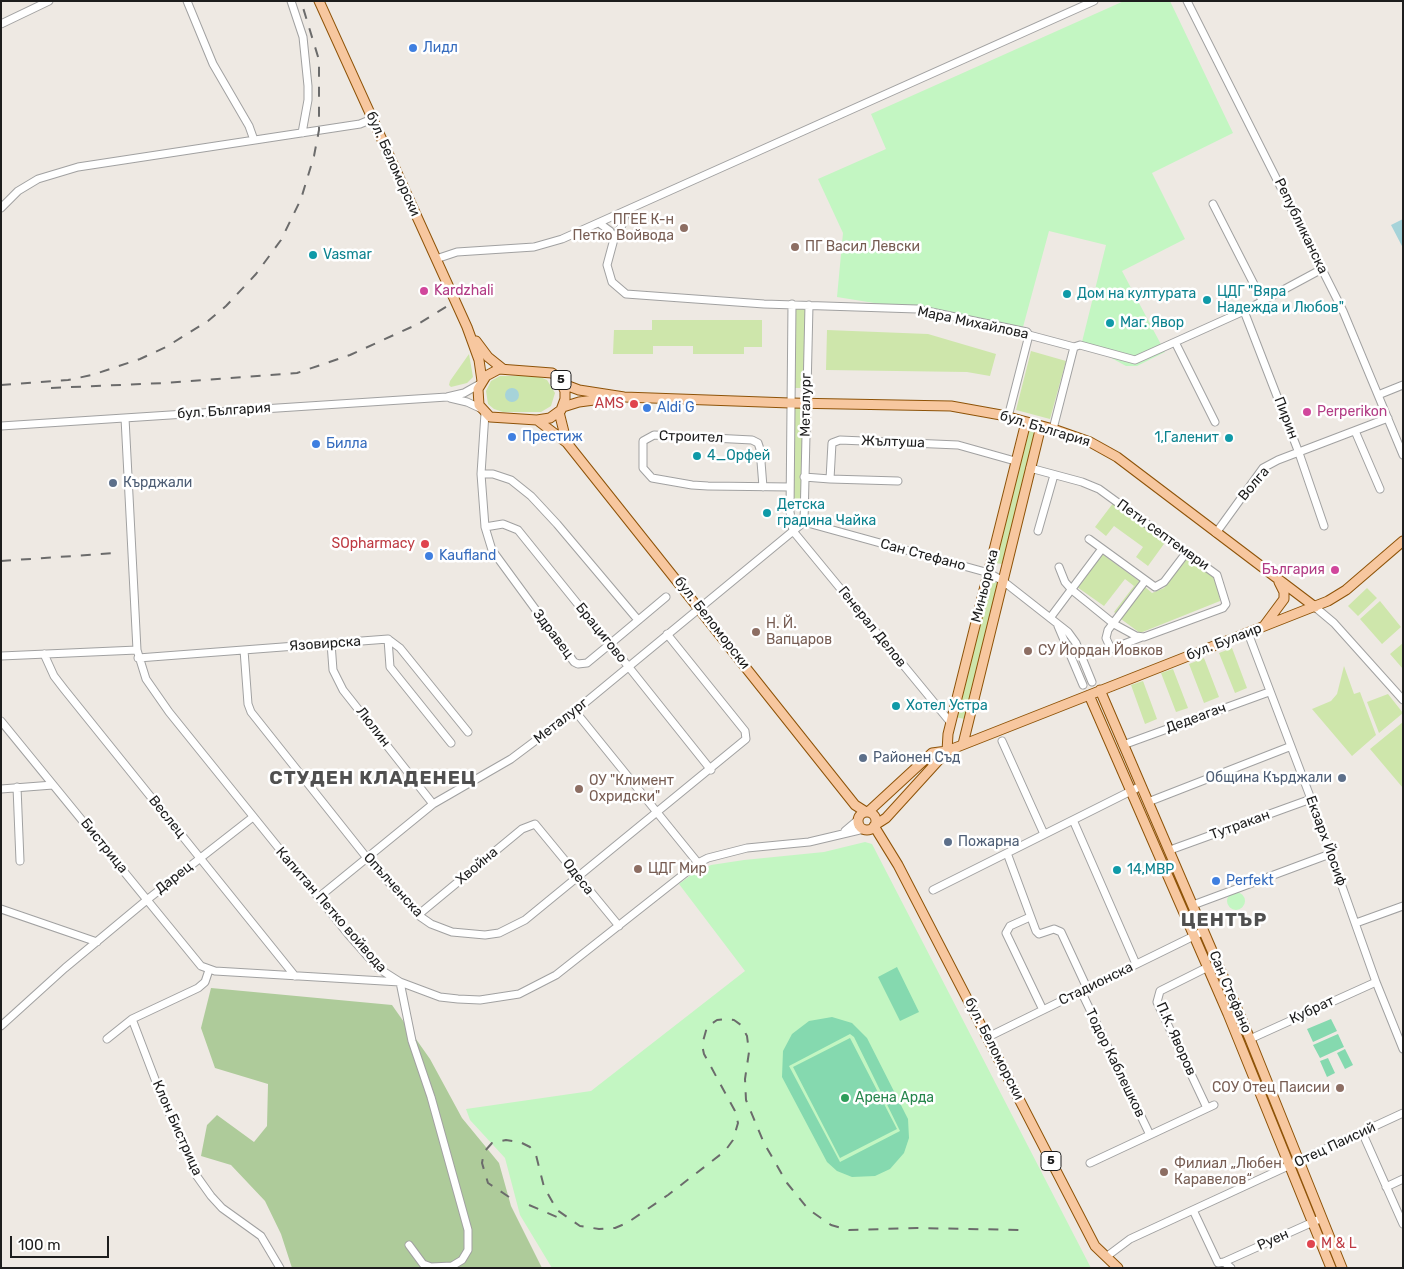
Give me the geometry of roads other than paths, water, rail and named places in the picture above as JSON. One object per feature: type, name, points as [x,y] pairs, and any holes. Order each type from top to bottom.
[{"type":"main road","name":"бул. Беломорски","points":[[319,1],[467,328],[479,360],[481,383]]},
{"type":"main road","name":"бул. Беломорски","points":[[467,328],[488,357],[503,369]]},
{"type":"main road","points":[[503,369],[492,372],[481,383],[478,397],[484,412],[496,418],[537,420],[550,418],[561,409]]},
{"type":"main road","name":"5","points":[[503,369],[549,372],[560,378],[566,396],[561,409]]},
{"type":"main road","name":"бул. България","points":[[563,384],[579,390],[624,396],[807,404],[951,406],[1008,417],[1052,429],[1090,442],[1117,457],[1315,607]]},
{"type":"main road","name":"бул. България","points":[[561,409],[579,402],[624,396]]},
{"type":"main road","name":"бул. Беломорски","points":[[561,409],[561,427],[567,443]]},
{"type":"main road","name":"бул. Беломорски","points":[[537,420],[567,443],[855,805],[867,812]]},
{"type":"main road","name":"Миньорска","points":[[948,751],[947,741],[951,724],[1026,422]]},
{"type":"main road","name":"Миньорска","points":[[963,744],[1041,426]]},
{"type":"main road","name":"бул. Булаир","points":[[867,812],[927,756],[948,751],[1315,607],[1346,590],[1403,541]]},
{"type":"main road","points":[[1263,627],[1284,599],[1284,592],[1278,579]]},
{"type":"main road","name":"Сан Стефано","points":[[1100,690],[1250,1038],[1262,1083]]},
{"type":"main road","name":"Сан Стефано","points":[[1089,695],[1194,936],[1262,1083],[1317,1220],[1332,1268]]},
{"type":"main road","name":"бул. Булаир","points":[[874,826],[886,818],[948,751]]},
{"type":"main road","name":"бул. Беломорски","points":[[855,805],[858,819]]},
{"type":"main road","points":[[858,819],[867,812]]},
{"type":"main road","name":"5","points":[[867,812],[874,816],[874,826]]},
{"type":"main road","name":"5","points":[[858,819],[864,829]]},
{"type":"main road","name":"бул. Беломорски","points":[[874,826],[894,858],[1095,1246],[1118,1268]]},
{"type":"main road","points":[[864,829],[869,830],[874,826]]},
{"type":"main road","name":"Сан Стефано","points":[[1317,1220],[1342,1268]]},
{"type":"street","points":[[1,24],[49,1]]},
{"type":"street","points":[[187,1],[213,64],[249,126],[254,140]]},
{"type":"street","points":[[291,1],[303,37],[308,86],[308,100],[302,133]]},
{"type":"street","points":[[436,259],[457,252],[514,249],[548,244],[626,211],[1094,1]]},
{"type":"street","name":"Републиканска","points":[[1187,1],[1354,334],[1403,455]]},
{"type":"street","points":[[1,208],[18,191],[38,179],[57,172],[78,167],[360,124],[372,119]]},
{"type":"street","points":[[1213,204],[1262,300]]},
{"type":"street","name":"Мара Михайлова","points":[[626,211],[608,259],[608,272],[617,288],[626,294],[662,298],[917,309],[1027,332],[1029,335],[1074,347],[1080,345],[1135,360],[1244,311],[1322,268]]},
{"type":"street","points":[[599,223],[610,231],[614,239]]},
{"type":"street","name":"Металург","points":[[792,304],[790,522],[793,531]]},
{"type":"street","name":"Металург","points":[[319,898],[433,804],[511,759],[575,711],[804,522],[809,305]]},
{"type":"street","name":"Пирин","points":[[1244,311],[1299,453],[1324,526]]},
{"type":"street","points":[[1008,417],[1029,335]]},
{"type":"street","points":[[1176,342],[1214,422]]},
{"type":"street","points":[[1052,429],[1074,347]]},
{"type":"street","name":"бул. България","points":[[1,426],[447,397],[464,393],[481,383]]},
{"type":"street","points":[[1378,395],[1403,385]]},
{"type":"street","name":"бул. България","points":[[447,397],[470,403],[484,412]]},
{"type":"street","points":[[484,412],[486,432],[482,474],[485,530]]},
{"type":"street","name":"Капитан Петко войвода","points":[[126,418],[137,650],[146,679],[156,695],[319,898],[378,968],[400,982],[440,997],[458,999],[480,1000],[519,994],[556,975],[698,863],[716,855],[741,849],[809,842],[864,829]]},
{"type":"street","points":[[486,432],[496,418]]},
{"type":"street","name":"Волга","points":[[1216,533],[1263,468],[1278,460],[1388,418]]},
{"type":"street","points":[[1356,431],[1380,489]]},
{"type":"street","name":"Строител","points":[[763,487],[760,449],[758,443],[752,440],[654,434],[644,441],[643,468],[652,478],[692,485],[763,487],[790,487]]},
{"type":"street","name":"Жълтуша","points":[[830,479],[832,443],[840,440],[958,445],[1015,461]]},
{"type":"street","name":"Пети септември","points":[[1030,468],[1099,489],[1217,575],[1226,600],[1225,606],[1144,637]]},
{"type":"street","points":[[482,474],[493,474],[511,480],[531,496],[558,524],[638,620]]},
{"type":"street","points":[[1038,531],[1054,475]]},
{"type":"street","points":[[804,476],[898,482]]},
{"type":"street","name":"Сан Стефано","points":[[804,522],[988,573],[1003,581],[1072,637],[1092,682]]},
{"type":"street","name":"Брацигово","points":[[485,530],[502,524],[518,530],[711,770]]},
{"type":"street","name":"Здравец","points":[[485,530],[492,550],[574,662],[584,664],[666,597]]},
{"type":"street","name":"Генерал Делов","points":[[793,531],[951,724]]},
{"type":"street","points":[[1089,539],[1101,550],[1151,586],[1160,585],[1186,553]]},
{"type":"street","points":[[1050,618],[1101,550]]},
{"type":"street","points":[[1059,567],[1065,582],[1072,590],[1114,624],[1131,634],[1144,637]]},
{"type":"street","points":[[1144,637],[1111,649],[1106,638],[1108,630],[1145,581]]},
{"type":"street","name":"бул. България","points":[[1315,607],[1334,623],[1403,700]]},
{"type":"street","points":[[1057,623],[1083,685]]},
{"type":"street","name":"Екзарх Йосиф","points":[[1248,633],[1289,747],[1311,799],[1376,982],[1402,1044]]},
{"type":"street","name":"Опълченска","points":[[244,650],[248,704],[251,712],[367,858],[418,915],[431,924],[452,932],[485,935],[499,933],[525,920],[656,812],[711,770],[744,741],[747,736],[745,730],[667,634]]},
{"type":"street","points":[[388,639],[400,648],[468,732]]},
{"type":"street","points":[[388,639],[390,667],[450,743]]},
{"type":"street","name":"Язовирска","points":[[138,658],[388,639]]},
{"type":"street","name":"Люлин","points":[[331,643],[333,670],[343,690],[433,804]]},
{"type":"street","points":[[1,656],[137,650]]},
{"type":"street","name":"Веслец","points":[[44,654],[54,676],[64,689],[295,976]]},
{"type":"street","name":"Дедеагач","points":[[1123,745],[1269,692]]},
{"type":"street","points":[[575,711],[698,863]]},
{"type":"street","name":"Бистрица","points":[[2,722],[201,966],[209,970]]},
{"type":"street","points":[[1002,741],[1044,834]]},
{"type":"street","points":[[1148,802],[1289,747]]},
{"type":"street","points":[[1,789],[53,784]]},
{"type":"street","points":[[933,890],[1141,786]]},
{"type":"street","points":[[17,787],[20,861]]},
{"type":"street","name":"Тутракан","points":[[1170,850],[1311,799]]},
{"type":"street","name":"Дарец","points":[[1,1026],[148,899],[253,817]]},
{"type":"street","name":"Капитан Петко войвода","points":[[838,834],[858,819]]},
{"type":"street","points":[[1073,820],[1136,964]]},
{"type":"street","name":"Хвойна","points":[[418,915],[522,829],[535,824],[539,826]]},
{"type":"street","name":"Одеса","points":[[539,826],[619,926]]},
{"type":"street","name":"Тодор Каблешков","points":[[1007,853],[1030,917],[1039,934],[1054,929],[1061,932],[1084,989],[1150,1135]]},
{"type":"street","points":[[1193,905],[1330,854]]},
{"type":"street","points":[[1356,923],[1403,906]]},
{"type":"street","points":[[1,909],[97,942]]},
{"type":"street","points":[[1030,917],[1010,926],[1006,933],[1043,1010]]},
{"type":"street","name":"Стадионска","points":[[988,1037],[1204,931]]},
{"type":"street","name":"П.К. Яворов","points":[[1150,1135],[1210,1106],[1157,1002],[1160,991],[1208,967]]},
{"type":"street","points":[[107,1039],[132,1019],[198,988],[204,982],[209,970],[400,982],[412,1041],[431,1098],[468,1230],[468,1250],[462,1260],[452,1266],[432,1267],[423,1264],[408,1245]]},
{"type":"street","name":"Кубрат","points":[[1250,1038],[1376,982]]},
{"type":"street","name":"Клон Бистрица","points":[[132,1019],[162,1097],[196,1175],[222,1208],[261,1236],[280,1268]]},
{"type":"street","name":"Отец Паисий","points":[[1106,1257],[1130,1239],[1403,1113]]},
{"type":"street","points":[[1362,1132],[1403,1224]]},
{"type":"street","points":[[1090,1163],[1150,1135]]},
{"type":"street","points":[[1386,1187],[1403,1179]]},
{"type":"street","points":[[1193,1210],[1218,1264],[1231,1268]]},
{"type":"street","name":"Руен","points":[[1218,1264],[1317,1220]]},
{"type":"water","points":[[1403,219],[1403,248],[1391,225]]},
{"type":"water","points":[[512,388],[517,390],[519,395],[517,400],[512,402],[507,400],[505,395],[507,390]]},
{"type":"railway","points":[[1,385],[68,380],[92,375],[140,359],[166,347],[208,321],[226,306],[256,274],[281,240],[301,199],[314,156],[319,130],[319,60],[301,1]]},
{"type":"railway","points":[[51,388],[164,383],[297,373],[350,355],[418,324],[449,305]]},
{"type":"railway","points":[[1,561],[116,553]]},
{"type":"railway","points":[[509,1197],[488,1183],[482,1163],[484,1152],[492,1143],[506,1140],[520,1142],[530,1147],[536,1155],[544,1187],[557,1210],[580,1226],[599,1229],[615,1228],[627,1223],[668,1195],[725,1151],[733,1140],[738,1123],[735,1111],[704,1054],[702,1045],[707,1027],[717,1020],[726,1019],[734,1020],[741,1025],[747,1036],[749,1052],[745,1079],[746,1100],[764,1143],[787,1183],[808,1209],[831,1225],[849,1230],[917,1228],[1025,1230]]},
{"type":"railway","points":[[529,1205],[564,1220]]},
{"type":"place","name":"Лидл","points":[[413,48]]},
{"type":"place","name":"ПГЕЕ К-н Петко Войвода","points":[[684,228]]},
{"type":"place","name":"ПГ Васил Левски","points":[[795,247]]},
{"type":"place","name":"Vasmar","points":[[313,255]]},
{"type":"place","name":"Kardzhali","points":[[424,291]]},
{"type":"place","name":"Дом на културата","points":[[1067,294]]},
{"type":"place","name":"ЦДГ \"Вяра Надежда и Любов\"","points":[[1207,300]]},
{"type":"place","name":"Маг. Явор","points":[[1110,323]]},
{"type":"place","name":"AMS","points":[[634,404]]},
{"type":"place","name":"Aldi G","points":[[647,408]]},
{"type":"place","name":"Perperikon","points":[[1307,412]]},
{"type":"place","name":"Престиж","points":[[512,437]]},
{"type":"place","name":"1,Галенит","points":[[1229,438]]},
{"type":"place","name":"Билла","points":[[316,444]]},
{"type":"place","name":"4_Орфей","points":[[697,456]]},
{"type":"place","name":"Кърджали","points":[[113,483]]},
{"type":"place","name":"Детска градина Чайка","points":[[767,513]]},
{"type":"place","name":"SOpharmacy","points":[[425,544]]},
{"type":"place","name":"Kaufland","points":[[429,556]]},
{"type":"place","name":"България","points":[[1335,570]]},
{"type":"place","name":"Н. Й. Вапцаров","points":[[756,632]]},
{"type":"place","name":"СУ Йордан Йовков","points":[[1028,651]]},
{"type":"place","name":"Хотел Устра","points":[[896,706]]},
{"type":"place","name":"Районен Съд","points":[[863,758]]},
{"type":"place","name":"Община Кърджали","points":[[1342,778]]},
{"type":"place","name":"ОУ \"Климент Охридски\"","points":[[579,789]]},
{"type":"place","name":"Пожарна","points":[[948,842]]},
{"type":"place","name":"ЦДГ Мир","points":[[638,869]]},
{"type":"place","name":"14,МВР","points":[[1117,870]]},
{"type":"place","name":"Perfekt","points":[[1216,881]]},
{"type":"place","name":"СОУ Отец Паисии","points":[[1340,1088]]},
{"type":"place","name":"Арена Арда","points":[[845,1098]]},
{"type":"place","name":"Филиал „Любен Каравелов“","points":[[1164,1172]]},
{"type":"place","name":"M & L","points":[[1311,1244]]},
{"type":"district","name":"СТУДЕН КЛАДЕНЕЦ","points":[[373,779]]},
{"type":"district","name":"ЦЕНТЪР","points":[[1224,921]]}]
